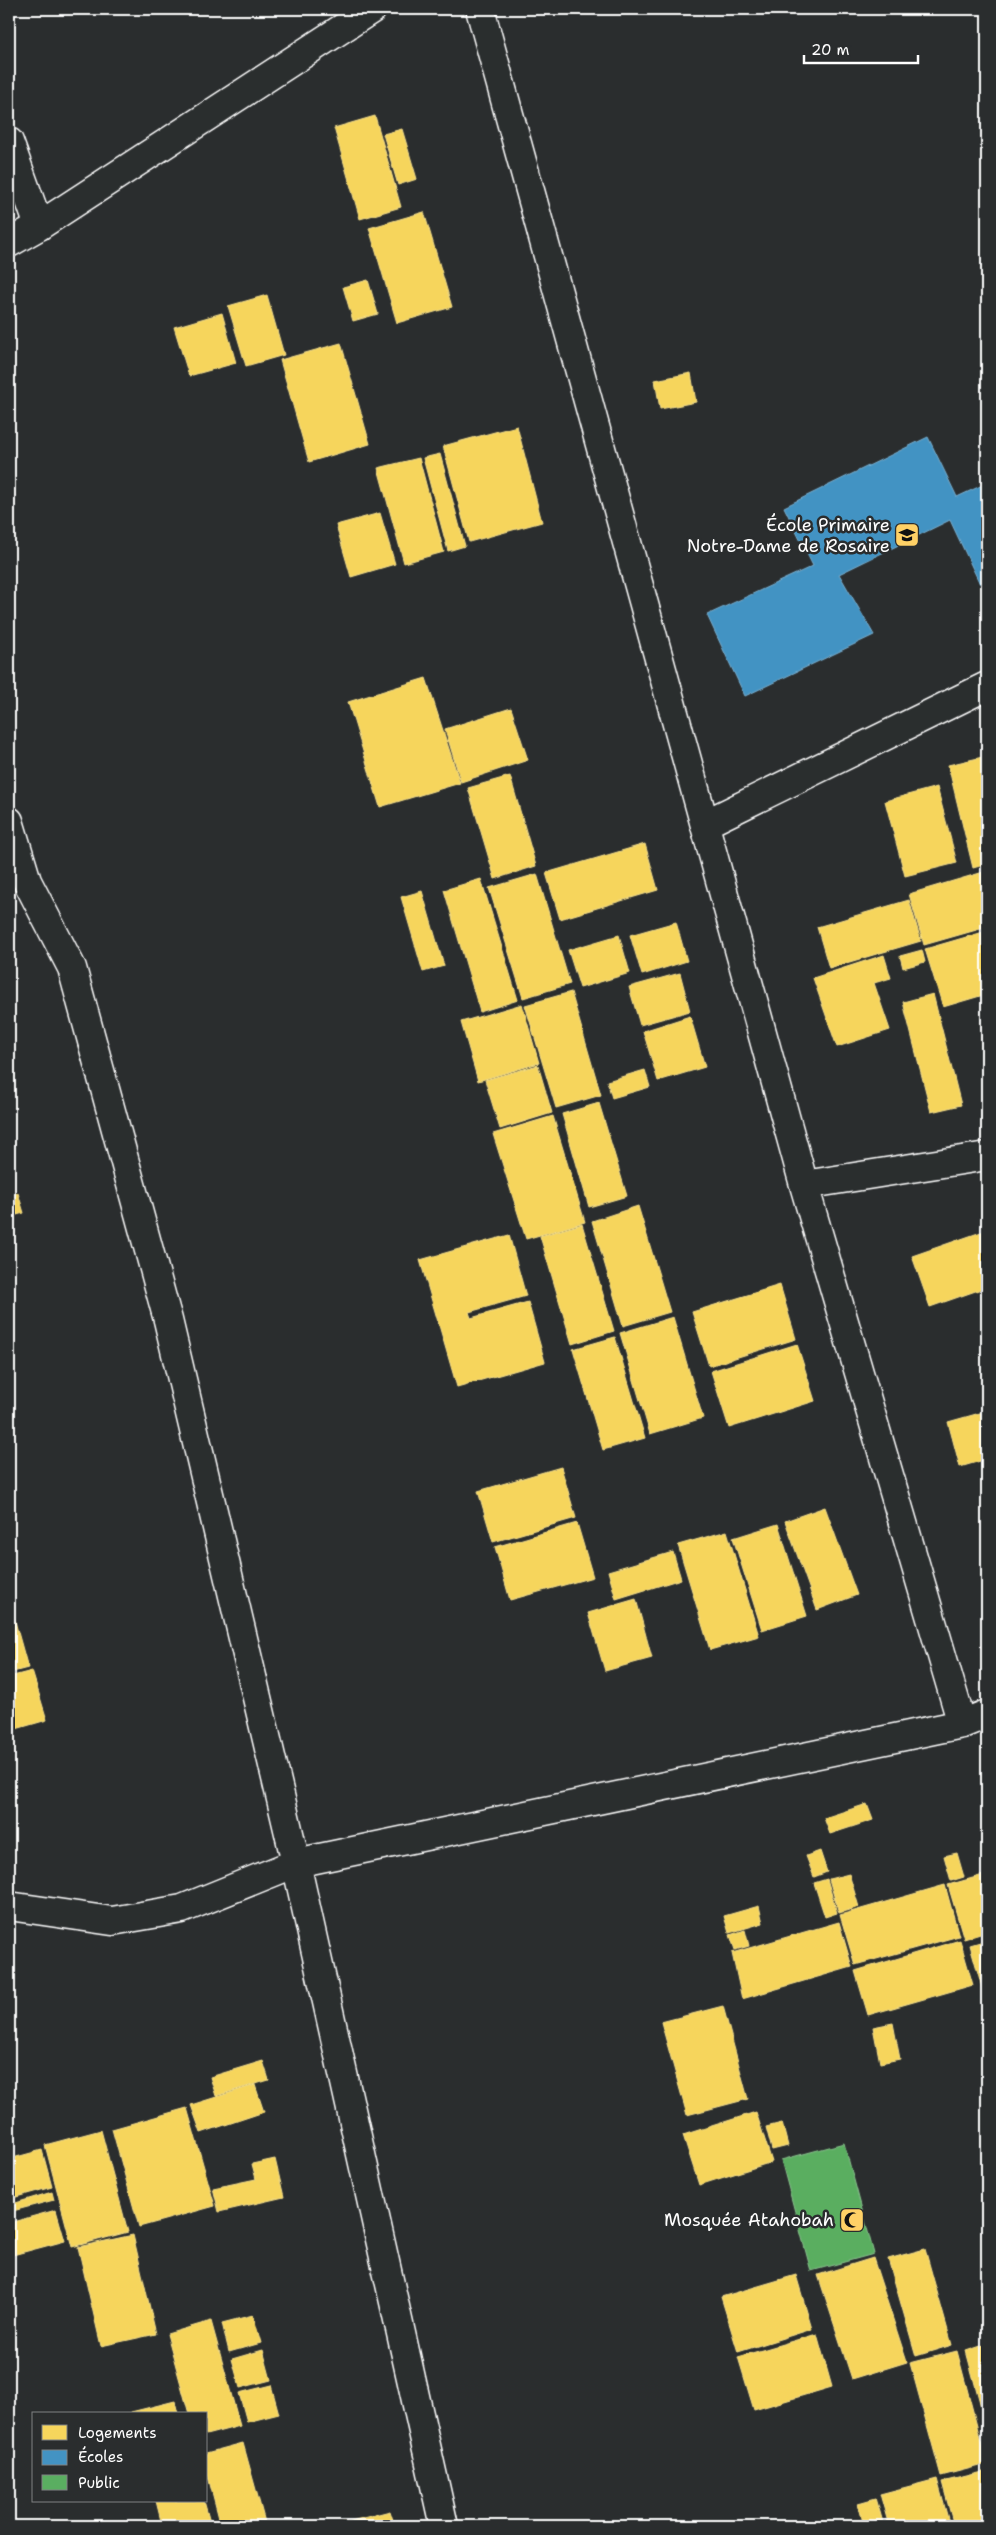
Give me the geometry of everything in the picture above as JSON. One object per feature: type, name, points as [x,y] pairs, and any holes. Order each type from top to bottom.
[{"type":"street","points":[[9,243],[39,226],[372,9]]},
{"type":"street","points":[[480,9],[804,1185],[962,1724]]},
{"type":"street","points":[[9,142],[39,226]]},
{"type":"street","points":[[705,824],[987,686]]},
{"type":"street","points":[[9,821],[27,881],[72,968],[168,1320],[296,1863],[444,2526]]},
{"type":"street","points":[[804,1185],[987,1156]]},
{"type":"street","points":[[9,1906],[112,1921],[182,1909],[296,1863],[962,1724],[987,1714]]},
{"type":"building: Logements","points":[[375,116],[401,207],[360,219],[334,128]]},
{"type":"building: Logements","points":[[402,129],[417,179],[398,185],[383,134]]},
{"type":"building: Logements","points":[[424,212],[452,307],[397,323],[369,228]]},
{"type":"building: Logements","points":[[368,280],[378,314],[353,321],[343,287]]},
{"type":"building: Logements","points":[[267,295],[284,355],[246,366],[228,306]]},
{"type":"building: Logements","points":[[222,313],[236,363],[189,376],[174,327]]},
{"type":"building: Logements","points":[[341,343],[370,444],[309,462],[280,360]]},
{"type":"building: Logements","points":[[691,373],[696,402],[660,409],[655,380]]},
{"type":"building: Logements","points":[[517,426],[542,522],[469,542],[443,446]]},
{"type":"building: Logements","points":[[440,454],[465,546],[448,551],[423,458]]},
{"type":"building: Logements","points":[[419,458],[444,552],[404,563],[378,468]]},
{"type":"building: Logements","points":[[380,513],[395,564],[351,577],[336,525]]},
{"type":"building: Logements","points":[[426,678],[460,783],[380,807],[348,702]]},
{"type":"building: Logements","points":[[511,708],[528,760],[461,782],[445,729]]},
{"type":"building: Logements","points":[[987,756],[987,864],[973,868],[948,765]]},
{"type":"building: Logements","points":[[510,776],[536,866],[495,879],[468,788]]},
{"type":"building: Logements","points":[[937,787],[957,863],[905,876],[885,801]]},
{"type":"building: Logements","points":[[645,844],[658,890],[560,919],[546,873]]},
{"type":"building: Logements","points":[[987,871],[987,927],[924,945],[909,894]]},
{"type":"building: Logements","points":[[537,874],[570,984],[523,998],[489,888]]},
{"type":"building: Logements","points":[[481,879],[518,1000],[480,1012],[444,890]]},
{"type":"building: Logements","points":[[422,891],[444,966],[423,972],[401,897]]},
{"type":"building: Logements","points":[[909,900],[921,941],[829,968],[817,927]]},
{"type":"building: Logements","points":[[676,922],[687,961],[642,975],[630,935]]},
{"type":"building: Logements","points":[[987,931],[987,994],[943,1007],[925,949]]},
{"type":"building: Logements","points":[[619,935],[630,973],[580,988],[568,950]]},
{"type":"building: Logements","points":[[922,950],[925,962],[903,968],[900,956]]},
{"type":"building: Logements","points":[[884,955],[891,978],[874,983],[890,1030],[837,1047],[813,978]]},
{"type":"building: Logements","points":[[680,973],[690,1011],[640,1025],[629,987]]},
{"type":"building: Logements","points":[[571,992],[601,1095],[556,1108],[525,1005]]},
{"type":"building: Logements","points":[[933,994],[961,1105],[931,1112],[903,1002]]},
{"type":"building: Logements","points":[[522,1004],[539,1063],[478,1081],[461,1022]]},
{"type":"building: Logements","points":[[690,1016],[705,1067],[658,1081],[643,1031]]},
{"type":"building: Logements","points":[[538,1065],[552,1113],[500,1129],[485,1080]]},
{"type":"building: Logements","points":[[645,1070],[650,1087],[612,1098],[607,1081]]},
{"type":"building: Logements","points":[[599,1103],[627,1196],[589,1207],[562,1114]]},
{"type":"building: Logements","points":[[553,1116],[585,1222],[526,1239],[493,1134]]},
{"type":"building: Logements","points":[[18,1193],[24,1213],[9,1217],[9,1195]]},
{"type":"building: Logements","points":[[638,1206],[670,1312],[623,1326],[592,1221]]},
{"type":"building: Logements","points":[[582,1224],[614,1331],[572,1344],[540,1236]]},
{"type":"building: Logements","points":[[987,1230],[987,1287],[930,1307],[912,1256]]},
{"type":"building: Logements","points":[[509,1235],[526,1296],[469,1312],[471,1318],[528,1302],[545,1362],[457,1387],[420,1260]]},
{"type":"building: Logements","points":[[780,1285],[796,1339],[709,1366],[692,1312]]},
{"type":"building: Logements","points":[[673,1317],[703,1418],[650,1434],[620,1333]]},
{"type":"building: Logements","points":[[615,1337],[645,1438],[603,1450],[573,1349]]},
{"type":"building: Logements","points":[[797,1344],[815,1401],[729,1428],[711,1371]]},
{"type":"building: Logements","points":[[987,1411],[987,1459],[960,1467],[948,1422]]},
{"type":"building: Logements","points":[[561,1467],[576,1518],[493,1542],[478,1491]]},
{"type":"building: Logements","points":[[825,1507],[857,1595],[817,1610],[785,1521]]},
{"type":"building: Logements","points":[[577,1523],[593,1577],[510,1600],[495,1547]]},
{"type":"building: Logements","points":[[778,1524],[807,1616],[762,1630],[733,1538]]},
{"type":"building: Logements","points":[[727,1531],[759,1636],[710,1650],[678,1545]]},
{"type":"building: Logements","points":[[673,1552],[681,1579],[616,1599],[608,1571]]},
{"type":"building: Logements","points":[[636,1599],[652,1658],[605,1671],[588,1613]]},
{"type":"building: Logements","points":[[9,1600],[28,1668],[9,1673]]},
{"type":"building: Logements","points":[[32,1671],[47,1720],[9,1731],[9,1677]]},
{"type":"building: Logements","points":[[867,1804],[873,1820],[830,1834],[824,1818]]},
{"type":"building: Logements","points":[[820,1851],[827,1872],[814,1877],[806,1856]]},
{"type":"building: Logements","points":[[957,1853],[964,1877],[951,1881],[944,1856]]},
{"type":"building: Logements","points":[[849,1874],[859,1907],[839,1913],[829,1879]]},
{"type":"building: Logements","points":[[987,1874],[987,1932],[964,1939],[948,1885]]},
{"type":"building: Logements","points":[[827,1879],[837,1913],[825,1917],[814,1883]]},
{"type":"building: Logements","points":[[945,1885],[959,1936],[855,1965],[840,1915]]},
{"type":"building: Logements","points":[[759,1906],[763,1923],[729,1933],[724,1916]]},
{"type":"building: Logements","points":[[839,1922],[852,1967],[742,1999],[732,1953]]},
{"type":"building: Logements","points":[[745,1930],[749,1946],[735,1950],[730,1935]]},
{"type":"building: Logements","points":[[960,1940],[973,1985],[868,2015],[855,1971]]},
{"type":"building: Logements","points":[[987,1940],[987,1993],[984,1994],[970,1945]]},
{"type":"building: Logements","points":[[723,2006],[748,2099],[687,2115],[661,2022]]},
{"type":"building: Logements","points":[[893,2023],[900,2059],[880,2063],[873,2027]]},
{"type":"building: Logements","points":[[263,2061],[269,2080],[216,2096],[210,2077]]},
{"type":"building: Logements","points":[[255,2085],[264,2112],[201,2133],[191,2105]]},
{"type":"building: Logements","points":[[187,2108],[215,2206],[139,2227],[112,2129]]},
{"type":"building: Logements","points":[[756,2112],[772,2162],[699,2185],[683,2135]]},
{"type":"building: Logements","points":[[782,2123],[788,2146],[772,2150],[766,2127]]},
{"type":"building: Logements","points":[[101,2130],[128,2232],[72,2247],[45,2145]]},
{"type":"building: Logements","points":[[42,2150],[52,2187],[9,2199],[9,2159]]},
{"type":"building: Logements","points":[[275,2159],[284,2197],[219,2212],[213,2188],[256,2179],[252,2164]]},
{"type":"building: Logements","points":[[52,2192],[54,2200],[9,2212],[9,2205]]},
{"type":"building: Logements","points":[[56,2210],[65,2241],[9,2256],[9,2223]]},
{"type":"building: Logements","points":[[133,2235],[156,2334],[101,2346],[78,2247]]},
{"type":"building: Logements","points":[[925,2249],[952,2345],[916,2356],[888,2259]]},
{"type":"building: Logements","points":[[873,2258],[907,2362],[852,2379],[818,2275]]},
{"type":"building: Logements","points":[[796,2275],[812,2329],[738,2352],[721,2297]]},
{"type":"building: Logements","points":[[253,2315],[261,2343],[229,2352],[222,2323]]},
{"type":"building: Logements","points":[[211,2321],[240,2426],[208,2434],[208,2412],[188,2412],[167,2334]]},
{"type":"building: Logements","points":[[817,2334],[832,2387],[754,2410],[738,2357]]},
{"type":"building: Logements","points":[[987,2344],[987,2429],[966,2351]]},
{"type":"building: Logements","points":[[263,2350],[271,2380],[240,2388],[232,2359]]},
{"type":"building: Logements","points":[[957,2351],[987,2464],[941,2476],[910,2363]]},
{"type":"building: Logements","points":[[271,2385],[279,2414],[247,2422],[239,2393]]},
{"type":"building: Logements","points":[[175,2401],[178,2412],[131,2412]]},
{"type":"building: Logements","points":[[243,2443],[266,2526],[221,2526],[208,2477],[208,2452]]},
{"type":"building: Logements","points":[[987,2471],[987,2526],[954,2526],[942,2482]]},
{"type":"building: Logements","points":[[937,2479],[950,2526],[889,2526],[880,2494]]},
{"type":"building: Logements","points":[[876,2498],[884,2526],[864,2526],[858,2503]]},
{"type":"building: Logements","points":[[156,2502],[204,2502],[211,2526],[154,2526],[154,2523],[161,2521]]},
{"type":"building: Logements","points":[[390,2511],[395,2526],[332,2526]]},
{"type":"building: Écoles","points":[[928,437],[957,497],[987,483],[987,581],[980,584],[950,520],[839,574],[874,635],[745,696],[707,615],[813,566],[784,507]]},
{"type":"building: Public","points":[[844,2143],[874,2254],[811,2271],[781,2160]]},
{"type":"place","name":"École Primaire Notre-Dame de Rosaire","points":[[907,535]]},
{"type":"place","name":"Mosquée Atahobah","points":[[852,2220]]}]
